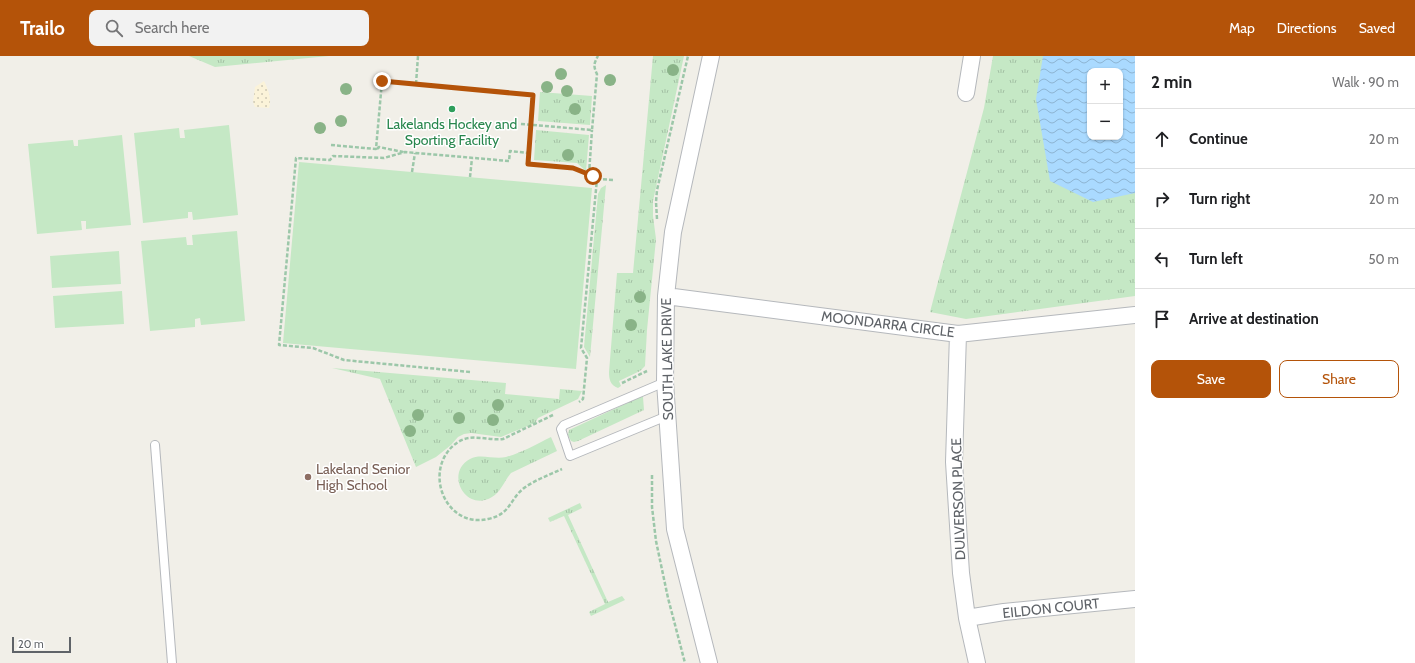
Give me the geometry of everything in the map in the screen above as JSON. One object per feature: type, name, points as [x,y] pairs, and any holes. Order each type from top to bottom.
[{"type":"street","name":"SOUTH LAKE DRIVE","points":[[709,663],[675,529],[665,382],[666,296],[673,232],[711,56]]},
{"type":"street","points":[[966,93],[972,56]]},
{"type":"street","name":"MOONDARRA CIRCLE","points":[[666,296],[958,334],[1135,315]]},
{"type":"street","name":"DULVERSON PLACE","points":[[958,334],[954,462],[961,573],[967,618],[977,663]]},
{"type":"street","name":"EILDON COURT","points":[[967,618],[1004,612],[1135,599]]},
{"type":"lane","points":[[665,382],[564,424],[561,429],[570,456],[667,416]]},
{"type":"lane","points":[[155,445],[172,663]]},
{"type":"path","points":[[416,84],[418,56]]},
{"type":"path","points":[[588,174],[597,74],[594,63],[598,56]]},
{"type":"path","points":[[376,149],[382,81],[533,95],[528,164],[573,168],[597,179],[615,180]]},
{"type":"path","points":[[521,124],[592,130]]},
{"type":"path","points":[[331,145],[376,149],[379,147],[405,152],[509,161],[510,151],[528,153]]},
{"type":"path","points":[[405,152],[384,158],[333,156],[330,160],[296,158],[278,345],[313,348],[344,360],[470,372]]},
{"type":"path","points":[[412,172],[415,152]]},
{"type":"path","points":[[470,177],[472,158]]},
{"type":"path","points":[[578,402],[583,399],[587,358],[581,348],[597,179]]},
{"type":"path","points":[[560,412],[502,439],[470,438],[458,442],[446,454],[440,467],[439,479],[441,491],[446,502],[455,511],[465,517],[486,520],[497,517],[507,509],[523,489],[562,469]]},
{"type":"path","points":[[652,468],[652,507],[656,541],[668,598],[685,663]]},
{"type":"green space","points":[[189,56],[329,56],[215,67]]},
{"type":"green space","points":[[653,56],[684,56],[653,201],[656,239],[645,366],[640,371],[619,381],[621,386],[618,388],[610,382],[609,377],[617,273],[633,273]]},
{"type":"green space","points":[[993,56],[1135,56],[1135,296],[966,319],[930,312],[984,108]]},
{"type":"green space","points":[[540,92],[592,96],[590,125],[538,121]]},
{"type":"green space","points":[[229,125],[238,215],[193,220],[192,212],[188,212],[188,218],[143,223],[134,133],[179,128],[180,138],[185,138],[184,130]]},
{"type":"green space","points":[[536,130],[589,135],[586,171],[577,163],[534,160]]},
{"type":"green space","points":[[122,135],[131,225],[86,229],[86,221],[81,221],[82,230],[37,234],[28,144],[73,140],[74,146],[78,146],[78,140]]},
{"type":"green space","points":[[299,162],[592,188],[576,369],[283,343]]},
{"type":"green space","points":[[606,185],[590,357],[584,347],[598,194],[601,188]]},
{"type":"green space","points":[[237,231],[245,321],[201,325],[200,318],[195,319],[195,327],[150,331],[141,241],[186,237],[187,245],[193,245],[192,235]]},
{"type":"green space","points":[[119,251],[121,284],[52,288],[50,256]]},
{"type":"green space","points":[[122,291],[124,324],[55,328],[53,296]]},
{"type":"green space","points":[[332,368],[506,383],[505,394],[559,399],[560,389],[582,391],[578,399],[538,418],[535,423],[501,437],[471,433],[464,434],[458,437],[451,445],[436,457],[416,467],[380,379]]},
{"type":"green space","points":[[640,397],[643,397],[644,410],[578,441],[571,441],[568,435],[569,430]]},
{"type":"green space","points":[[551,437],[557,451],[511,473],[500,489],[492,497],[483,501],[474,500],[467,496],[462,489],[459,481],[459,473],[462,465],[470,459],[474,457],[506,457],[523,451]]},
{"type":"green space","points":[[580,503],[582,508],[568,515],[608,602],[622,596],[625,600],[591,616],[589,612],[605,604],[564,516],[550,522],[548,518]]},
{"type":"sand","points":[[264,81],[270,98],[269,108],[255,107],[253,102],[255,87]]},
{"type":"water","points":[[1043,56],[1135,56],[1135,193],[1093,202],[1050,181],[1036,99]]},
{"type":"place","name":"Lakelands Hockey and Sporting Facility","points":[[452,109]]},
{"type":"place","name":"Lakeland Senior High School","points":[[308,477]]},
{"type":"route","points":[[382,81],[533,95],[528,164],[573,168],[593,176]]}]
